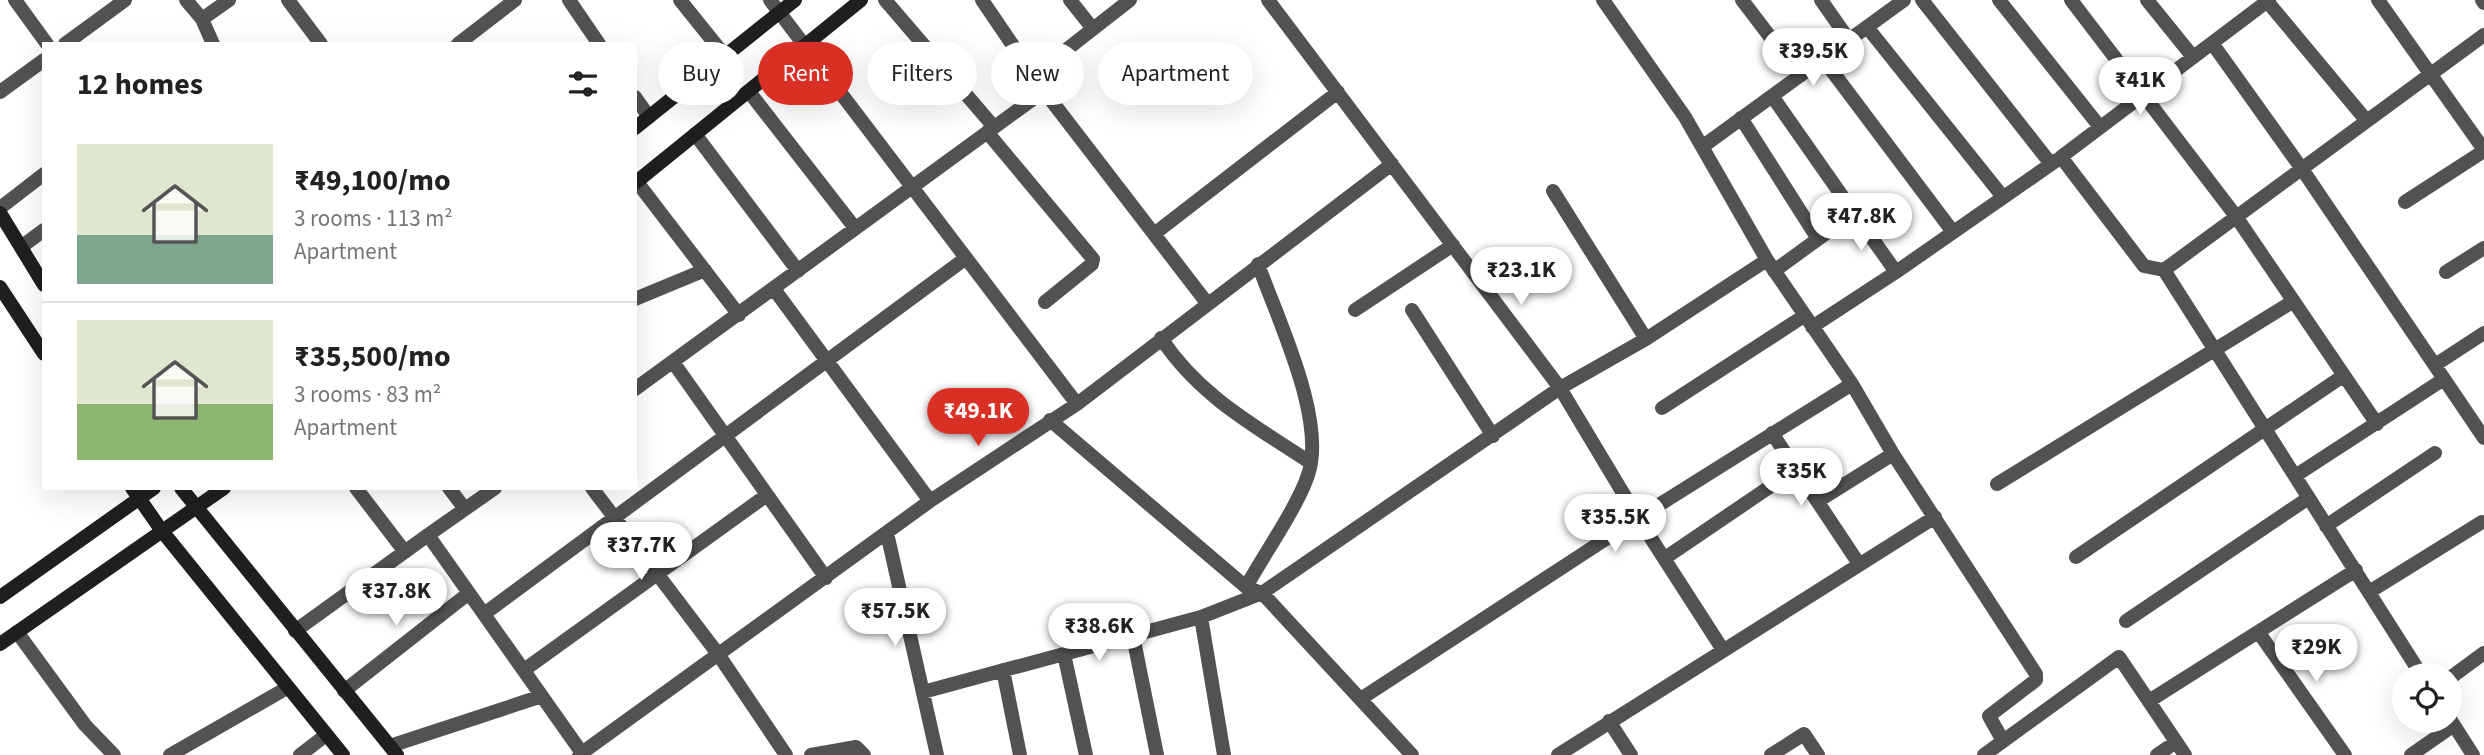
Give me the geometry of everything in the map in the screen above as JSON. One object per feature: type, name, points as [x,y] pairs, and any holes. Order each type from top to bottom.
[{"type":"street","points":[[15,0],[46,42]]},
{"type":"street","points":[[68,42],[125,0]]},
{"type":"street","points":[[186,0],[202,19],[212,42]]},
{"type":"street","points":[[202,19],[229,0]]},
{"type":"street","points":[[288,0],[320,42]]},
{"type":"street","points":[[466,41],[515,0]]},
{"type":"street","points":[[569,0],[598,42]]},
{"type":"street","points":[[680,0],[714,42]]},
{"type":"street","points":[[770,0],[800,42]]},
{"type":"street","points":[[742,42],[795,0]]},
{"type":"street","points":[[810,42],[860,0]]},
{"type":"street","points":[[885,0],[1093,258],[1092,264],[1045,302]]},
{"type":"street","points":[[982,0],[1011,42]]},
{"type":"street","points":[[1070,0],[1093,29]]},
{"type":"street","points":[[1076,42],[1130,0]]},
{"type":"street","points":[[1268,0],[1560,388],[1638,518],[1724,650]]},
{"type":"street","points":[[1603,0],[1685,117],[1771,265],[1852,384],[1893,454],[2037,677],[1989,716],[2003,741]]},
{"type":"street","points":[[1742,0],[1800,76]]},
{"type":"street","points":[[1821,0],[1849,40]]},
{"type":"street","points":[[1702,147],[1904,0]]},
{"type":"street","points":[[1922,0],[2144,267],[2164,270],[2235,215],[2484,35]]},
{"type":"street","points":[[1999,0],[2100,127]]},
{"type":"street","points":[[2071,0],[2235,215],[2377,424]]},
{"type":"street","points":[[2147,0],[2193,57]]},
{"type":"street","points":[[2378,0],[2484,150],[2405,202]]},
{"type":"street","points":[[1662,408],[1896,272],[2056,160],[2267,1],[2366,120]]},
{"type":"street","points":[[1867,27],[2003,197]]},
{"type":"street","points":[[2212,43],[2302,169],[2484,438]]},
{"type":"street","points":[[1822,59],[1953,232]]},
{"type":"street","points":[[0,92],[42,61]]},
{"type":"street","points":[[637,181],[758,86]]},
{"type":"street","points":[[1154,234],[1338,92]]},
{"type":"street","points":[[750,93],[855,228]]},
{"type":"street","points":[[1772,96],[1896,272]]},
{"type":"street","points":[[637,100],[649,117]]},
{"type":"street","points":[[637,126],[664,105]]},
{"type":"street","points":[[849,105],[1077,404]]},
{"type":"street","points":[[637,388],[1024,105]]},
{"type":"street","points":[[1055,105],[1207,303]]},
{"type":"street","points":[[1741,118],[1818,239]]},
{"type":"street","points":[[695,134],[798,271]]},
{"type":"street","points":[[428,535],[580,754],[930,501],[1077,404],[1392,163]]},
{"type":"street","points":[[42,176],[0,210],[42,282]]},
{"type":"street","points":[[637,183],[739,315]]},
{"type":"street","points":[[1553,191],[1646,339]]},
{"type":"street","points":[[923,692],[1201,617],[1262,593],[1560,388],[1818,239],[1854,213]]},
{"type":"street","points":[[21,247],[42,231]]},
{"type":"street","points":[[1355,310],[1453,245]]},
{"type":"street","points":[[2446,272],[2484,248]]},
{"type":"street","points":[[484,614],[724,435],[828,363],[966,258]]},
{"type":"street","points":[[1246,587],[1308,477],[1312,447],[1305,394],[1258,264]]},
{"type":"street","points":[[637,298],[705,270]]},
{"type":"street","points":[[2164,270],[2263,430],[2295,475],[2307,499],[2356,570],[2414,663]]},
{"type":"street","points":[[0,287],[42,352]]},
{"type":"street","points":[[774,289],[930,501]]},
{"type":"street","points":[[1997,484],[2292,302]]},
{"type":"street","points":[[1412,310],[1493,436]]},
{"type":"street","points":[[2435,365],[2484,333]]},
{"type":"street","points":[[1161,338],[1189,376],[1210,395],[1311,463]]},
{"type":"street","points":[[673,362],[826,578]]},
{"type":"street","points":[[2076,557],[2343,376]]},
{"type":"street","points":[[2295,475],[2444,379]]},
{"type":"street","points":[[1362,698],[1638,518],[1852,384]]},
{"type":"street","points":[[1050,420],[1246,587],[1262,593],[1412,755]]},
{"type":"street","points":[[1772,433],[1859,564]]},
{"type":"street","points":[[2326,526],[2435,453]]},
{"type":"street","points":[[1818,501],[1893,454]]},
{"type":"street","points":[[1665,558],[1796,470]]},
{"type":"street","points":[[182,490],[195,509],[393,750],[542,696]]},
{"type":"street","points":[[0,644],[221,490]]},
{"type":"street","points":[[358,490],[405,552]]},
{"type":"street","points":[[451,490],[465,509]]},
{"type":"street","points":[[295,631],[492,490]]},
{"type":"street","points":[[594,490],[719,654],[786,755]]},
{"type":"street","points":[[0,597],[136,493],[162,531],[343,755]]},
{"type":"street","points":[[524,670],[767,495]]},
{"type":"street","points":[[2126,621],[2307,499]]},
{"type":"street","points":[[1558,755],[1935,517]]},
{"type":"street","points":[[2369,592],[2482,522]]},
{"type":"street","points":[[887,533],[937,755]]},
{"type":"street","points":[[2149,701],[2356,570]]},
{"type":"street","points":[[344,691],[469,593]]},
{"type":"street","points":[[1201,617],[1224,755]]},
{"type":"street","points":[[17,632],[85,725],[114,755]]},
{"type":"street","points":[[2259,633],[2345,755]]},
{"type":"street","points":[[1133,636],[1157,755]]},
{"type":"street","points":[[2462,669],[2484,653]]},
{"type":"street","points":[[1064,654],[1086,755]]},
{"type":"street","points":[[1989,753],[2119,657],[2185,755]]},
{"type":"street","points":[[1003,670],[1020,755]]},
{"type":"street","points":[[170,755],[287,688]]},
{"type":"street","points":[[1609,721],[1631,755]]},
{"type":"street","points":[[2412,755],[2439,733]]},
{"type":"street","points":[[2459,733],[2473,755]]},
{"type":"street","points":[[1771,755],[1804,734],[1818,755]]},
{"type":"street","points":[[300,755],[326,735]]},
{"type":"street","points":[[2157,755],[2176,742]]},
{"type":"street","points":[[811,755],[856,747],[864,755]]}]
